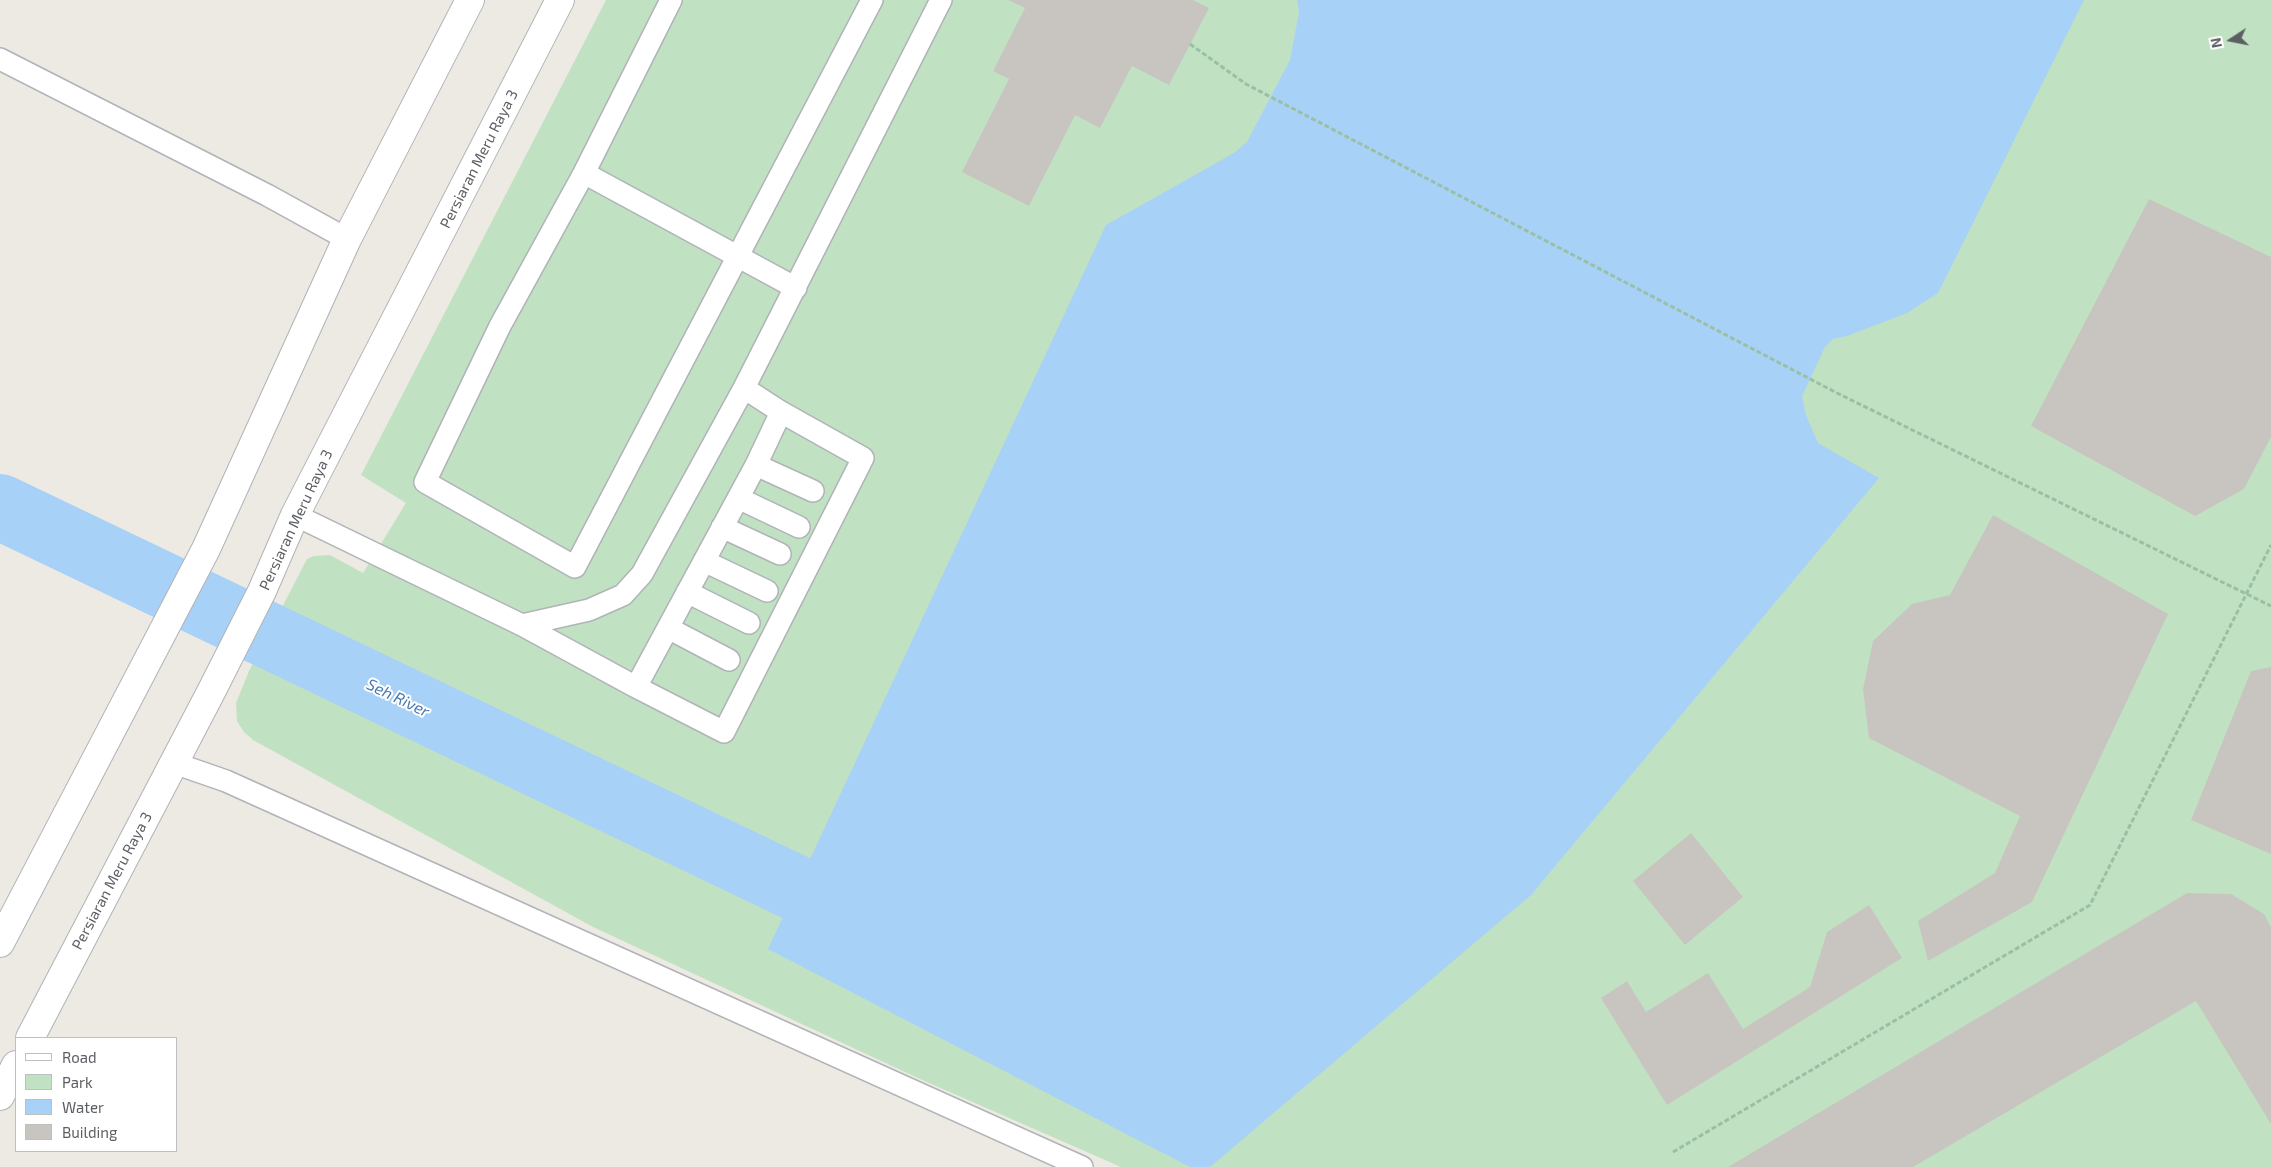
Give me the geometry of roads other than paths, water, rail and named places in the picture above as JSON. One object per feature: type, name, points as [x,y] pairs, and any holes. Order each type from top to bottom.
[{"type":"street","points":[[0,943],[206,549],[347,239],[470,0]]},
{"type":"street","name":"Persiaran Meru Raya 3","points":[[31,1037],[211,692],[262,591],[295,515],[560,0]]},
{"type":"street","points":[[0,1096],[15,1067]]},
{"type":"lane","points":[[671,0],[584,173],[500,326],[424,482],[575,567],[872,0]]},
{"type":"lane","points":[[522,624],[589,610],[623,595],[642,574],[744,388],[941,0]]},
{"type":"lane","points":[[0,59],[267,195],[347,239]]},
{"type":"lane","points":[[584,173],[796,288]]},
{"type":"lane","points":[[295,515],[522,624],[636,687],[724,732],[863,458],[781,412],[744,388]]},
{"type":"lane","points":[[636,687],[756,464],[781,412]]},
{"type":"lane","points":[[756,464],[813,491]]},
{"type":"lane","points":[[738,498],[799,526]]},
{"type":"lane","points":[[722,527],[780,554]]},
{"type":"lane","points":[[704,561],[767,591]]},
{"type":"lane","points":[[687,592],[749,623]]},
{"type":"lane","points":[[668,628],[729,660]]},
{"type":"lane","points":[[174,763],[226,781],[1082,1167]]},
{"type":"water","points":[[1297,0],[2084,0],[1938,293],[1907,313],[1847,336],[1833,339],[1825,347],[1802,396],[1806,415],[1818,443],[1879,478],[1531,895],[1210,1167],[1190,1167],[768,949],[1106,225],[1234,153],[1247,142],[1290,60],[1299,12]]},
{"type":"waterway","name":"Seh River","points":[[0,507],[796,888]]}]
